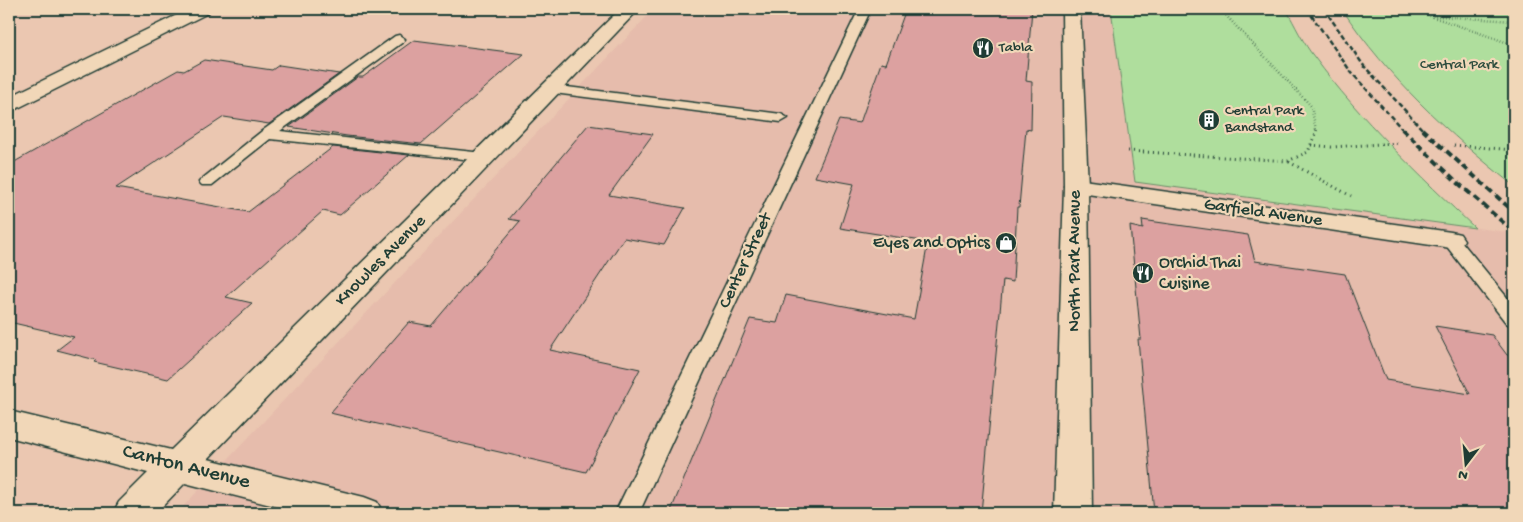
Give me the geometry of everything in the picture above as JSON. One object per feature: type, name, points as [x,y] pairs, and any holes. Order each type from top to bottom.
[{"type":"street","points":[[9,105],[202,9]]},
{"type":"street","name":"Knowles Avenue","points":[[132,513],[630,9]]},
{"type":"street","name":"North Park Avenue","points":[[1071,9],[1076,186],[1073,513]]},
{"type":"street","name":"Garfield Avenue","points":[[1076,186],[1451,240]]},
{"type":"street","name":"Canton Avenue","points":[[9,424],[364,513]]},
{"type":"lane","name":"Center Street","points":[[627,513],[865,9]]},
{"type":"lane","points":[[208,182],[267,134],[400,40]]},
{"type":"lane","points":[[551,89],[781,118]]},
{"type":"lane","points":[[267,134],[483,157]]},
{"type":"lane","points":[[1451,240],[1514,319]]},
{"type":"path","points":[[1220,9],[1311,106],[1317,128],[1311,145],[1308,152],[1288,161]]},
{"type":"path","points":[[1410,9],[1514,46]]},
{"type":"path","points":[[1429,15],[1514,20]]},
{"type":"path","points":[[1311,145],[1331,147],[1398,143]]},
{"type":"path","points":[[1454,145],[1514,150]]},
{"type":"path","points":[[1128,151],[1288,161],[1359,201]]},
{"type":"shaded area","points":[[654,9],[1111,9],[1135,182],[1514,233],[1514,513],[177,513]]},
{"type":"green space","points":[[1111,9],[1286,9],[1311,52],[1351,103],[1412,168],[1475,228],[1135,182]]},
{"type":"green space","name":"Central Park","points":[[1342,9],[1514,9],[1514,186],[1466,146],[1399,82]]},
{"type":"building","points":[[906,9],[1032,9],[1026,81],[1032,82],[1031,130],[1026,129],[1019,207],[1017,207],[1013,282],[1003,280],[981,513],[670,513],[750,319],[777,323],[786,295],[914,319],[928,242],[840,228],[854,184],[815,177],[839,120],[860,123],[881,63],[886,64]]},
{"type":"building","points":[[414,40],[524,54],[421,144],[347,136],[289,127],[358,77],[363,77]]},
{"type":"building","points":[[204,60],[272,70],[279,65],[339,74],[269,124],[224,117],[116,188],[248,212],[333,147],[409,155],[340,215],[323,211],[226,297],[252,303],[168,379],[94,362],[96,360],[57,350],[74,337],[9,322],[9,165],[178,70],[184,71]]},
{"type":"building","points":[[588,125],[653,134],[609,195],[685,208],[664,245],[624,238],[550,350],[640,369],[586,472],[330,413],[409,322],[431,326],[520,221],[509,219]]},
{"type":"building","points":[[1142,220],[1248,235],[1255,261],[1345,274],[1386,380],[1470,394],[1435,326],[1492,335],[1507,355],[1514,356],[1514,513],[1154,513],[1138,339],[1141,339],[1130,226],[1143,229]]},
{"type":"railway","points":[[1307,9],[1351,72],[1403,130]]},
{"type":"railway","points":[[1324,9],[1364,66],[1422,129]]},
{"type":"railway","points":[[1422,129],[1514,212]]},
{"type":"railway","points":[[1403,130],[1457,182],[1514,232]]},
{"type":"place","name":"Tabla","points":[[983,48]]},
{"type":"place","name":"Central Park Bandstand","points":[[1209,120]]},
{"type":"place","name":"Eyes and Optics","points":[[1006,243]]},
{"type":"place","name":"Orchid Thai Cuisine","points":[[1143,273]]}]
